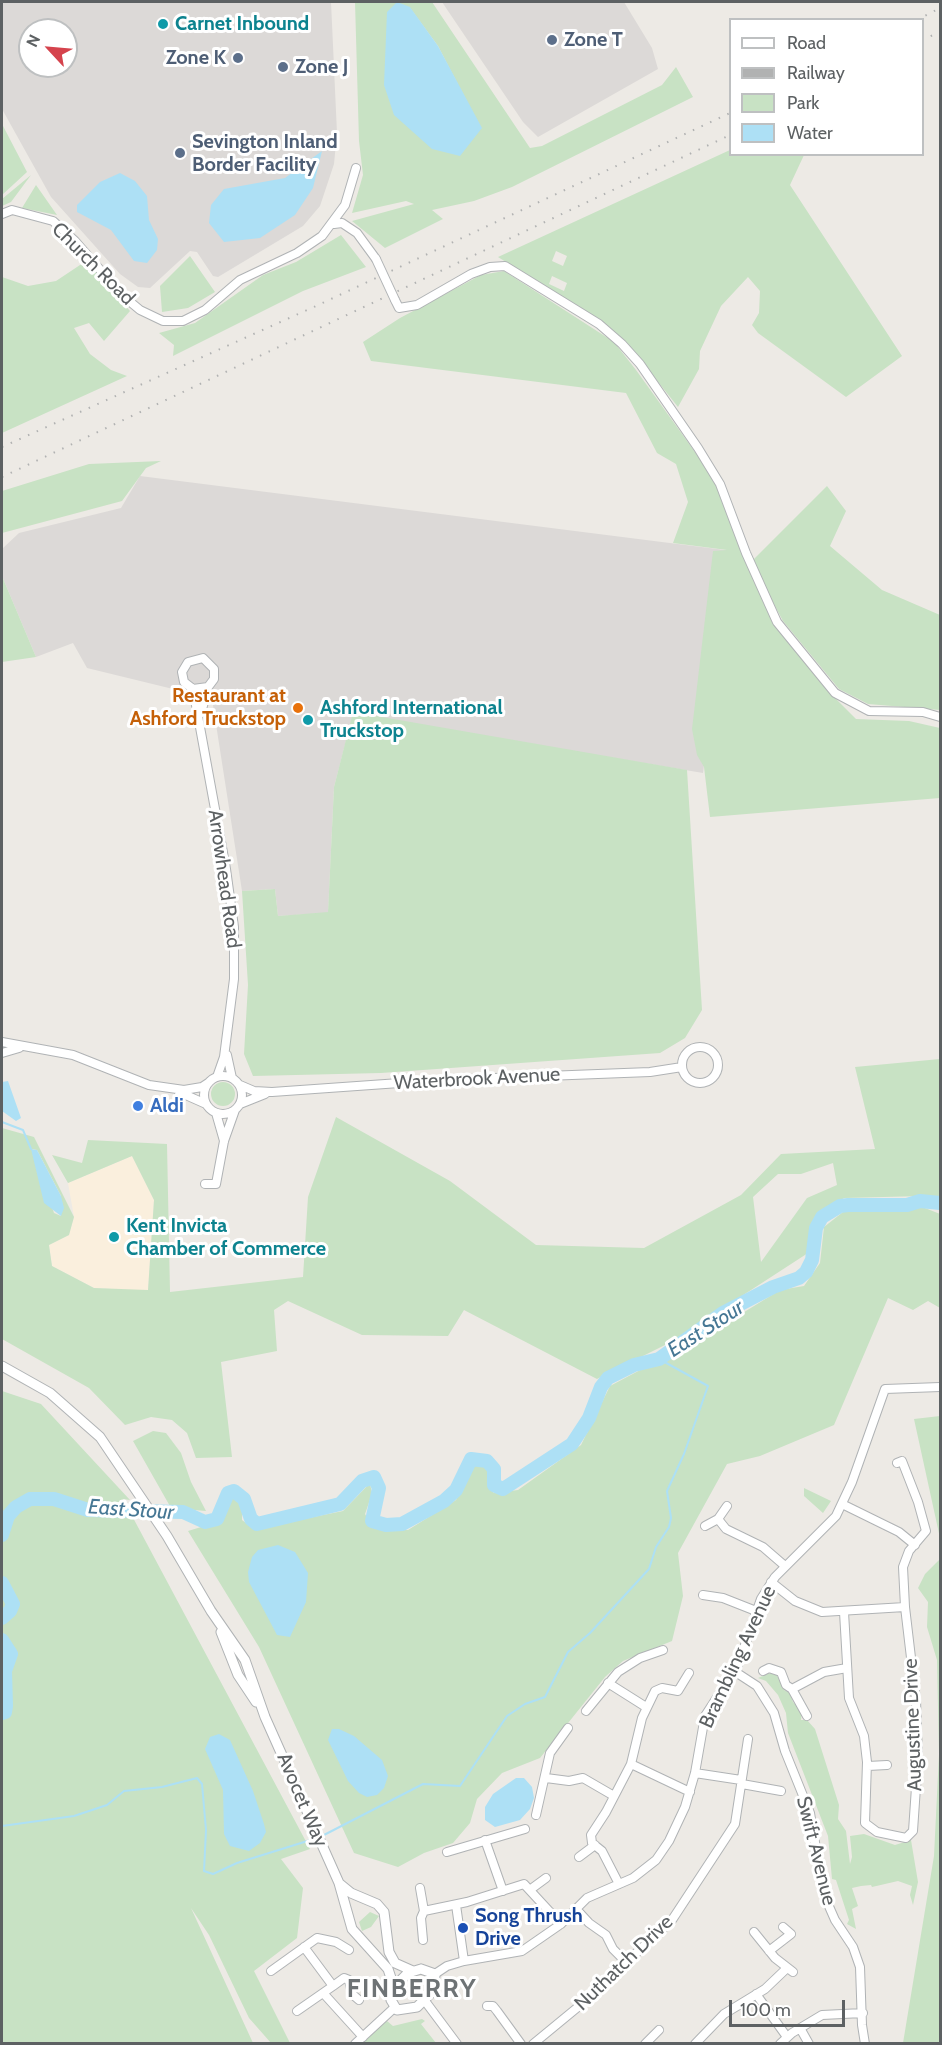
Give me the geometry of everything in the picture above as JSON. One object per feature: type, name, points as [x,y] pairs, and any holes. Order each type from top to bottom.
[{"type":"street","name":"Church Road","points":[[2,214],[12,210],[53,221],[75,241],[122,295],[140,310],[154,319],[175,322],[198,315],[240,280],[309,246],[333,224],[345,205],[356,168]]},
{"type":"street","points":[[333,224],[342,224],[357,233],[376,259],[399,308],[417,305],[471,274],[490,267],[505,266],[599,324],[640,364],[698,448],[720,484],[746,553],[777,622],[835,693],[869,711],[923,712],[940,717]]},
{"type":"street","points":[[198,658],[208,661],[214,669],[214,679],[208,687],[193,689],[184,682],[182,672],[188,662],[198,658]]},
{"type":"street","name":"Arrowhead Road","points":[[200,717],[208,687]]},
{"type":"street","name":"Arrowhead Road","points":[[193,689],[200,717],[234,927],[234,979],[227,1041],[228,1065],[232,1078]]},
{"type":"street","name":"Arrowhead Road","points":[[217,1077],[227,1041]]},
{"type":"street","points":[[2,1042],[21,1048],[73,1056],[131,1079],[169,1089],[206,1104],[216,1113],[224,1141]]},
{"type":"street","points":[[700,1047],[710,1050],[718,1064],[711,1079],[699,1083],[688,1078],[682,1068],[685,1056],[700,1047]]},
{"type":"street","points":[[2,1053],[21,1048]]},
{"type":"street","name":"Waterbrook Avenue","points":[[240,1085],[254,1091],[272,1092],[442,1080],[651,1072],[682,1068]]},
{"type":"street","points":[[169,1089],[196,1089],[217,1077],[232,1078],[240,1085],[243,1095],[224,1141],[216,1184],[205,1184]]},
{"type":"street","points":[[206,1104],[204,1091],[208,1083]]},
{"type":"street","name":"Waterbrook Avenue","points":[[238,1107],[272,1092]]},
{"type":"street","points":[[216,1113],[226,1114],[238,1107]]},
{"type":"street","name":"Avocet Way","points":[[2,1366],[50,1393],[86,1423],[111,1449],[167,1536],[211,1611],[245,1660],[265,1717],[339,1883],[352,1929],[388,1969],[394,1987]]},
{"type":"street","name":"Brambling Avenue","points":[[435,1974],[447,1966],[464,1960],[522,1951],[561,1924],[587,1898],[641,1873],[663,1852],[679,1821],[690,1792],[705,1716],[734,1671],[756,1611],[771,1582],[785,1566],[816,1539],[843,1504],[885,1389],[940,1387]]},
{"type":"street","name":"Augustine Drive","points":[[844,1612],[849,1698],[864,1736],[868,1766],[863,1812],[866,1826],[898,1837],[911,1836],[916,1801],[918,1747],[916,1700],[905,1607],[904,1560],[925,1535],[925,1524],[902,1461],[897,1463]]},
{"type":"street","points":[[843,1504],[899,1532],[915,1545]]},
{"type":"street","points":[[705,1526],[718,1519],[727,1506]]},
{"type":"street","points":[[718,1519],[726,1529],[763,1547],[785,1566]]},
{"type":"street","points":[[771,1582],[795,1601],[813,1610],[844,1612],[905,1607]]},
{"type":"street","points":[[702,1595],[756,1611]]},
{"type":"street","points":[[586,1711],[608,1683],[627,1665],[663,1650]]},
{"type":"street","points":[[792,1689],[824,1672],[847,1668]]},
{"type":"street","points":[[763,1671],[777,1669],[786,1685],[792,1689],[807,1716]]},
{"type":"street","name":"Swift Avenue","points":[[734,1671],[756,1686],[776,1718],[785,1750],[810,1813],[826,1901],[853,1947],[860,1966],[865,2043]]},
{"type":"street","points":[[619,1884],[602,1851],[590,1839],[591,1834],[631,1764],[646,1707],[655,1691],[662,1688],[678,1691],[689,1673]]},
{"type":"street","points":[[608,1683],[646,1707]]},
{"type":"street","points":[[536,1815],[550,1754],[568,1728]]},
{"type":"street","name":"Nuthatch Drive","points":[[533,2043],[578,2007],[672,1920],[733,1829],[748,1738]]},
{"type":"street","points":[[631,1764],[690,1792]]},
{"type":"street","name":"Augustine Drive","points":[[868,1766],[887,1765]]},
{"type":"street","points":[[695,1773],[781,1791]]},
{"type":"street","points":[[546,1778],[568,1781],[584,1778],[614,1796]]},
{"type":"street","points":[[447,1852],[525,1828]]},
{"type":"street","points":[[485,1840],[503,1892]]},
{"type":"street","points":[[579,1857],[595,1845]]},
{"type":"street","points":[[531,1889],[546,1878]]},
{"type":"street","points":[[339,1883],[351,1893],[377,1904],[384,1912],[388,1952],[395,1963],[413,1971]]},
{"type":"street","points":[[424,1911],[456,1905],[520,1885],[531,1889],[561,1924]]},
{"type":"street","points":[[420,1888],[424,1911],[421,1918],[423,1940]]},
{"type":"street","points":[[456,1905],[464,1960]]},
{"type":"street","points":[[576,1909],[589,1923],[606,1935],[613,1950],[626,1962]]},
{"type":"street","points":[[769,1952],[791,1934],[783,1927]]},
{"type":"street","points":[[695,2043],[724,2014],[789,1970],[769,1952],[754,1932]]},
{"type":"street","points":[[271,1971],[317,1938],[336,1942],[349,1950]]},
{"type":"street","points":[[304,1947],[333,1986]]},
{"type":"street","points":[[427,1969],[435,1974],[436,1984],[425,2001],[410,2010],[401,2011],[394,2008],[391,1996],[394,1987],[413,1971],[427,1969]]},
{"type":"street","points":[[297,2011],[344,1978],[349,1980],[352,1994],[358,2000]]},
{"type":"street","points":[[324,1994],[363,2037]]},
{"type":"street","points":[[756,1994],[787,2037]]},
{"type":"street","points":[[425,2001],[457,2043]]},
{"type":"street","points":[[487,2006],[493,2006],[521,2043]]},
{"type":"street","points":[[355,2043],[394,2008]]},
{"type":"street","points":[[780,2043],[822,2014],[862,2013]]},
{"type":"street","points":[[800,2028],[809,2043]]},
{"type":"street","points":[[645,2043],[659,2030]]},
{"type":"shaded area","name":"Sevington Inland Border Facility","points":[[2,2],[331,2],[337,133],[334,164],[320,206],[303,226],[218,277],[213,276],[197,252],[190,251],[150,288],[138,287],[120,274],[51,197],[2,109]]},
{"type":"shaded area","name":"Zone T","points":[[442,2],[624,2],[652,48],[658,69],[538,137],[523,122]]},
{"type":"shaded area","points":[[140,476],[733,551],[703,773],[353,714],[334,787],[328,913],[278,916],[275,889],[242,891],[213,705],[184,699],[173,689],[87,668],[73,643],[36,657],[2,576],[2,549],[19,533],[121,508]]},
{"type":"shaded area","points":[[132,1156],[154,1200],[148,1291],[94,1288],[52,1266],[49,1245],[69,1235],[74,1217],[68,1183]]},
{"type":"green space","points":[[355,2],[432,2],[530,148],[542,146],[662,85],[676,67],[693,97],[512,187],[474,201],[432,210],[443,219],[385,248],[352,221],[414,204],[406,201],[352,213],[363,175],[359,141]],"holes":[[[410,8],[438,46],[470,108]]]},
{"type":"green space","points":[[2,124],[27,172],[2,195]]},
{"type":"green space","points":[[729,150],[729,156],[804,156],[790,185],[902,356],[846,397],[758,333],[752,325],[759,313],[760,291],[748,277],[721,306],[700,351],[699,369],[678,407],[627,343],[579,308],[498,257]],"holes":[[[556,251],[567,256],[563,266],[552,261]],[[552,276],[567,283],[564,291],[549,284]]]},
{"type":"green space","points":[[31,175],[11,202],[2,206],[2,199]]},
{"type":"green space","points":[[36,185],[57,215],[22,208]]},
{"type":"green space","points":[[341,235],[366,267],[303,291],[173,356],[174,345],[159,333],[195,323],[263,275],[296,262]]},
{"type":"green space","points":[[190,256],[215,292],[188,308],[162,312],[160,286]]},
{"type":"green space","points":[[86,261],[130,311],[104,341],[89,323],[74,328],[90,354],[111,370],[127,376],[2,433],[2,277],[28,286],[56,281]]},
{"type":"green space","points":[[504,271],[614,342],[636,370],[718,484],[774,623],[827,690],[856,719],[909,721],[940,728],[940,798],[710,817],[704,767],[697,755],[692,729],[713,551],[727,550],[673,543],[688,502],[676,464],[657,453],[626,393],[371,361],[363,342],[400,318],[481,275]]},
{"type":"green space","points":[[161,461],[146,468],[122,501],[2,533],[2,491],[89,464]]},
{"type":"green space","points":[[827,486],[846,511],[830,546],[882,590],[940,615],[940,710],[868,704],[839,689],[783,621],[751,562]]},
{"type":"green space","points":[[2,576],[36,657],[2,662]]},
{"type":"green space","points":[[353,712],[687,770],[702,1010],[685,1038],[660,1053],[381,1073],[253,1076],[244,1054],[248,985],[242,891],[275,889],[278,916],[328,912],[334,787]]},
{"type":"green space","points":[[940,1059],[940,1198],[923,1196],[844,1198],[812,1223],[808,1253],[671,1342],[597,1379],[464,1310],[448,1336],[362,1335],[288,1301],[274,1310],[277,1351],[221,1362],[232,1457],[196,1458],[187,1433],[172,1420],[151,1417],[125,1425],[89,1388],[2,1339],[2,1128],[34,1137],[74,1217],[69,1235],[49,1245],[52,1266],[94,1288],[148,1290],[154,1200],[132,1156],[68,1183],[52,1155],[82,1163],[88,1140],[167,1144],[170,1292],[303,1277],[308,1197],[336,1117],[450,1181],[536,1245],[644,1248],[741,1195],[781,1154],[875,1149],[855,1067]],"holes":[[[32,1149],[37,1150],[61,1196],[61,1216],[54,1213]],[[833,1163],[837,1185],[807,1198],[761,1262],[753,1197],[778,1174],[801,1174]]]},
{"type":"green space","points":[[223,1082],[232,1085],[235,1094],[232,1103],[223,1106],[214,1103],[211,1094],[214,1085]]},
{"type":"green space","points":[[920,1206],[940,1214],[940,1308],[928,1301],[913,1310],[888,1298],[834,1425],[760,1456],[727,1464],[678,1553],[683,1596],[672,1641],[623,1661],[605,1677],[540,1758],[502,1773],[477,1799],[470,1823],[453,1843],[424,1853],[398,1867],[354,1853],[259,1647],[188,1531],[221,1521],[234,1495],[242,1503],[242,1520],[254,1529],[343,1511],[370,1483],[372,1494],[365,1514],[372,1526],[408,1530],[456,1500],[472,1464],[485,1466],[490,1472],[487,1485],[494,1493],[518,1490],[581,1445],[610,1386],[644,1368],[668,1359],[780,1290],[804,1286],[820,1263],[824,1227],[843,1212]]},
{"type":"green space","points":[[2,1391],[41,1404],[130,1500],[123,1499],[310,1849],[281,1859],[303,1888],[297,1938],[254,1971],[290,2043],[271,2043],[249,2018],[209,1935],[191,1908],[253,2043],[2,2044]]},
{"type":"green space","points":[[940,1416],[940,1538],[914,1419]]},
{"type":"green space","points":[[153,1431],[166,1433],[181,1453],[191,1482],[206,1511],[171,1508],[133,1441]]},
{"type":"green space","points":[[804,1488],[831,1501],[823,1513],[804,1496]]},
{"type":"green space","points":[[940,1559],[940,2043],[903,2043],[934,1856],[939,1754],[937,1660],[927,1627],[928,1602],[918,1588],[925,1574]]},
{"type":"green space","points":[[775,1671],[784,1690],[790,1693],[793,1702],[802,1711],[801,1720],[807,1720],[815,1729],[839,1805],[838,1819],[846,1831],[850,1864],[852,1857],[850,1836],[864,1834],[895,1845],[911,1840],[918,1882],[913,1905],[910,1895],[912,1886],[898,1881],[872,1887],[871,1885],[852,1888],[858,1906],[852,1909],[856,1929],[847,1924],[849,1920],[836,1880],[832,1879],[828,1836],[788,1733],[786,1713],[778,1695],[766,1681],[758,1678]]},
{"type":"green space","points":[[370,1912],[379,1916],[371,1927],[362,1931],[359,1922]]},
{"type":"green space","points":[[422,2019],[425,2021],[421,2024],[436,2043],[358,2044],[387,2021],[393,2026]]},
{"type":"water","points":[[397,2],[410,7],[438,46],[482,128],[460,156],[432,149],[394,115],[384,85],[387,12]]},
{"type":"water","points":[[322,151],[313,188],[295,215],[260,238],[224,242],[209,223],[211,205],[224,189],[285,178]]},
{"type":"water","points":[[120,173],[135,181],[147,196],[149,220],[158,239],[157,250],[147,263],[134,261],[111,230],[77,212],[77,205],[100,182]]},
{"type":"water","points":[[8,1081],[21,1118],[16,1121],[2,1111],[2,1082]]},
{"type":"water","points":[[31,1149],[37,1150],[61,1196],[64,1208],[61,1216],[44,1203]]},
{"type":"water","points":[[278,1545],[295,1552],[308,1573],[306,1602],[290,1637],[277,1635],[249,1582],[248,1572],[252,1557],[258,1550]]},
{"type":"water","points":[[332,1729],[339,1729],[354,1736],[382,1760],[388,1776],[384,1788],[377,1795],[367,1797],[359,1793],[348,1781],[328,1740]]},
{"type":"water","points":[[219,1734],[230,1740],[253,1791],[264,1824],[266,1832],[260,1843],[249,1851],[230,1846],[224,1834],[223,1790],[205,1749],[210,1737]]},
{"type":"water","points":[[516,1778],[524,1778],[532,1787],[534,1798],[530,1809],[520,1820],[495,1827],[485,1820],[485,1807],[493,1794]]},
{"type":"waterway","points":[[2,1122],[23,1130],[31,1149]]},
{"type":"waterway","name":"East Stour","points":[[2,1535],[8,1516],[16,1507],[30,1499],[54,1499],[88,1510],[183,1512],[205,1522],[217,1519],[228,1493],[234,1491],[244,1499],[251,1519],[257,1524],[340,1504],[362,1481],[374,1477],[379,1488],[372,1521],[386,1525],[402,1524],[444,1501],[456,1490],[471,1459],[487,1461],[494,1469],[494,1485],[503,1489],[572,1444],[589,1418],[601,1387],[608,1378],[634,1365],[659,1359],[723,1313],[773,1287],[799,1278],[806,1272],[812,1260],[816,1228],[822,1217],[840,1206],[848,1205],[907,1205],[920,1201],[940,1203]]},
{"type":"waterway","points":[[322,1836],[423,1784],[460,1786],[507,1716],[525,1704],[545,1697],[568,1652],[590,1633],[649,1569],[656,1547],[669,1527],[671,1518],[667,1491],[684,1454],[708,1386],[659,1359]]},
{"type":"waterway","name":"East Stour","points":[[2,1583],[13,1604],[10,1611],[2,1618]]},
{"type":"waterway","name":"East Stour","points":[[2,1640],[11,1654],[5,1671],[6,1706],[5,1712],[2,1713]]},
{"type":"waterway","points":[[2,1826],[74,1816],[107,1805],[124,1791],[162,1787],[197,1778],[202,1784],[206,1830],[204,1871],[213,1874],[237,1863],[317,1838]]},
{"type":"railway","points":[[921,18],[940,8]]},
{"type":"railway","points":[[924,39],[940,32]]},
{"type":"railway","points":[[2,447],[316,306],[729,113]]},
{"type":"railway","points":[[2,477],[729,135]]},
{"type":"place","name":"Carnet Inbound","points":[[163,24]]},
{"type":"place","name":"Zone T","points":[[552,40]]},
{"type":"place","name":"Zone K","points":[[238,58]]},
{"type":"place","name":"Zone J","points":[[283,67]]},
{"type":"place","name":"Sevington Inland Border Facility","points":[[180,153]]},
{"type":"place","name":"Restaurant at Ashford Truckstop","points":[[298,708]]},
{"type":"place","name":"Ashford International Truckstop","points":[[308,720]]},
{"type":"place","name":"Aldi","points":[[138,1106]]},
{"type":"place","name":"Kent Invicta Chamber of Commerce","points":[[114,1237]]},
{"type":"place","name":"Song Thrush Drive","points":[[463,1928]]},
{"type":"district","name":"FINBERRY","points":[[412,1989]]}]
